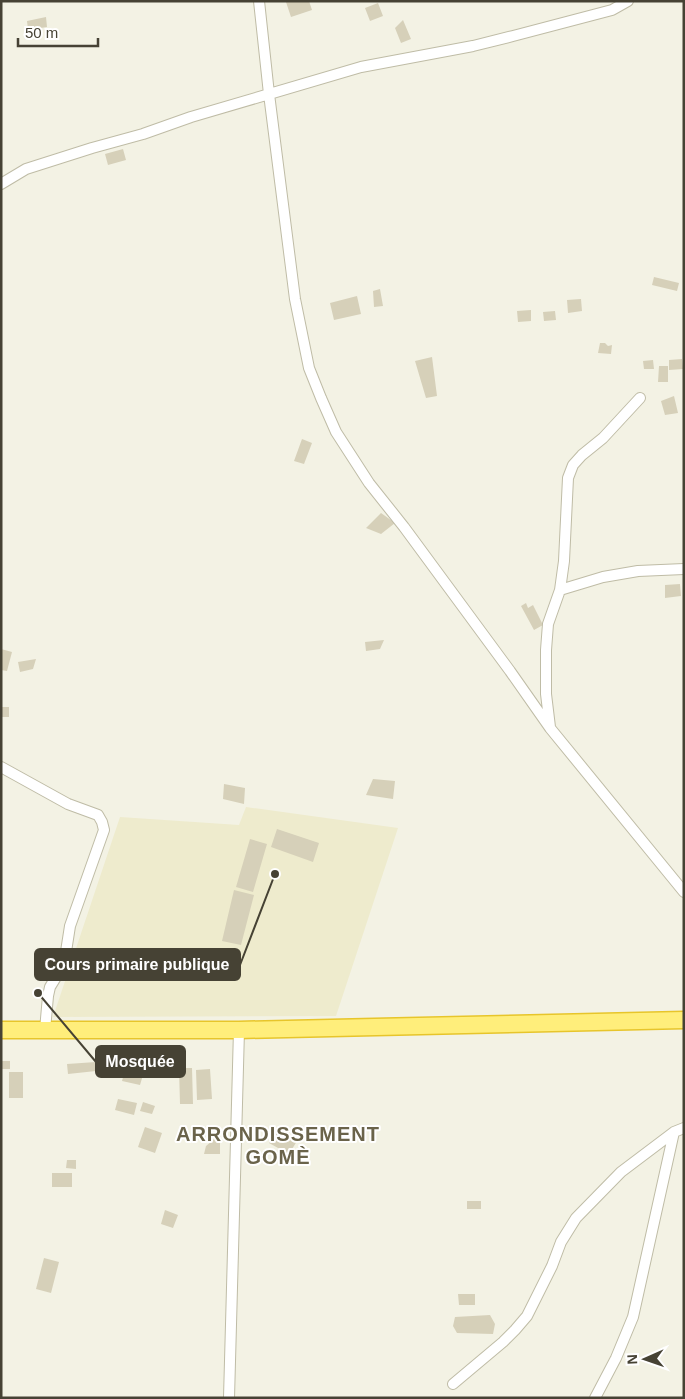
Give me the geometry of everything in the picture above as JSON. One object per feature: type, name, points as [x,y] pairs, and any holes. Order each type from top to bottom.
[{"type":"highway","points":[[1,1030],[239,1030],[684,1020]]},
{"type":"street","points":[[259,1],[295,300],[309,368],[336,432],[369,483],[422,551],[550,728],[684,892]]},
{"type":"street","points":[[1,184],[26,169],[143,134],[191,117],[361,67],[474,46],[612,10],[628,1]]},
{"type":"street","points":[[550,728],[546,694],[546,650],[548,624],[560,590],[564,561],[568,478],[573,465],[603,438],[640,398]]},
{"type":"street","points":[[560,590],[603,577],[638,571],[684,569]]},
{"type":"street","points":[[1,767],[68,804],[98,815],[104,830],[70,926],[65,958],[61,969],[50,987],[45,1030]]},
{"type":"street","points":[[229,1398],[239,1030]]},
{"type":"street","points":[[453,1384],[502,1342],[527,1316],[552,1266],[561,1242],[576,1218],[622,1172],[674,1132],[684,1128]]},
{"type":"street","points":[[595,1398],[616,1358],[632,1317],[674,1132]]},
{"type":"shaded area","points":[[246,807],[398,828],[336,1016],[53,1017],[120,817],[239,825]]},
{"type":"building","points":[[309,1],[312,10],[291,17],[286,2]]},
{"type":"building","points":[[378,3],[383,16],[370,21],[365,8]]},
{"type":"building","points":[[46,17],[47,27],[28,30],[27,21]]},
{"type":"building","points":[[403,20],[411,39],[401,43],[395,28]]},
{"type":"building","points":[[123,149],[126,160],[108,165],[105,154]]},
{"type":"building","points":[[654,277],[679,283],[677,291],[652,285]]},
{"type":"building","points":[[380,289],[383,306],[374,307],[373,291]]},
{"type":"building","points":[[357,296],[361,314],[334,320],[330,303]]},
{"type":"building","points":[[581,299],[582,311],[568,313],[567,300]]},
{"type":"building","points":[[531,310],[531,321],[518,322],[517,311]]},
{"type":"building","points":[[555,311],[556,320],[544,321],[543,312]]},
{"type":"building","points":[[600,343],[605,343],[608,346],[612,345],[611,354],[598,353]]},
{"type":"building","points":[[432,357],[437,396],[426,398],[415,361]]},
{"type":"building","points":[[682,359],[683,369],[669,370],[669,360]]},
{"type":"building","points":[[653,360],[654,369],[644,369],[643,361]]},
{"type":"building","points":[[659,366],[668,366],[668,382],[658,382]]},
{"type":"building","points":[[674,396],[678,413],[665,415],[661,401]]},
{"type":"building","points":[[302,439],[312,443],[304,464],[294,461]]},
{"type":"building","points":[[381,513],[395,523],[381,534],[366,528]]},
{"type":"building","points":[[680,584],[681,596],[665,598],[665,585]]},
{"type":"building","points":[[526,603],[528,608],[533,605],[543,625],[534,630],[521,606]]},
{"type":"building","points":[[384,640],[380,649],[366,651],[365,642]]},
{"type":"building","points":[[1,649],[12,652],[7,671],[1,670]]},
{"type":"building","points":[[36,659],[33,669],[20,672],[18,662]]},
{"type":"building","points":[[1,707],[9,707],[9,717],[1,717]]},
{"type":"building","points":[[373,779],[395,781],[393,799],[366,795]]},
{"type":"building","points":[[224,784],[245,788],[244,804],[223,799]]},
{"type":"building","points":[[277,829],[319,843],[313,862],[271,847]]},
{"type":"building","points":[[250,839],[267,844],[253,892],[236,887]]},
{"type":"building","points":[[234,890],[254,895],[241,945],[222,941]]},
{"type":"building","points":[[1,1061],[10,1061],[10,1069],[1,1069]]},
{"type":"building","points":[[96,1062],[96,1071],[68,1074],[67,1064]]},
{"type":"building","points":[[179,1068],[192,1068],[193,1104],[180,1104]]},
{"type":"building","points":[[210,1069],[212,1099],[197,1100],[196,1070]]},
{"type":"building","points":[[125,1070],[143,1075],[140,1085],[122,1081]]},
{"type":"building","points":[[9,1072],[23,1072],[23,1098],[9,1098]]},
{"type":"building","points":[[118,1099],[137,1103],[134,1115],[115,1110]]},
{"type":"building","points":[[143,1102],[155,1106],[152,1114],[140,1111]]},
{"type":"building","points":[[145,1127],[162,1133],[155,1153],[138,1147]]},
{"type":"building","points":[[276,1129],[297,1141],[289,1154],[269,1143]]},
{"type":"building","points":[[220,1134],[220,1154],[204,1154],[206,1146]]},
{"type":"building","points":[[67,1160],[76,1160],[76,1169],[66,1168]]},
{"type":"building","points":[[52,1173],[72,1173],[72,1187],[52,1187]]},
{"type":"building","points":[[467,1201],[481,1201],[481,1209],[467,1209]]},
{"type":"building","points":[[165,1210],[178,1215],[173,1228],[161,1224]]},
{"type":"building","points":[[44,1258],[59,1262],[51,1293],[36,1289]]},
{"type":"building","points":[[458,1294],[475,1294],[475,1305],[459,1305]]},
{"type":"building","points":[[490,1315],[495,1324],[493,1334],[457,1333],[453,1326],[455,1317]]},
{"type":"place","name":"Cours primaire publique","points":[[275,874]]},
{"type":"place","name":"Mosquée","points":[[38,993]]},
{"type":"district","name":"ARRONDISSEMENT GOMÈ","points":[[278,1146]]}]
